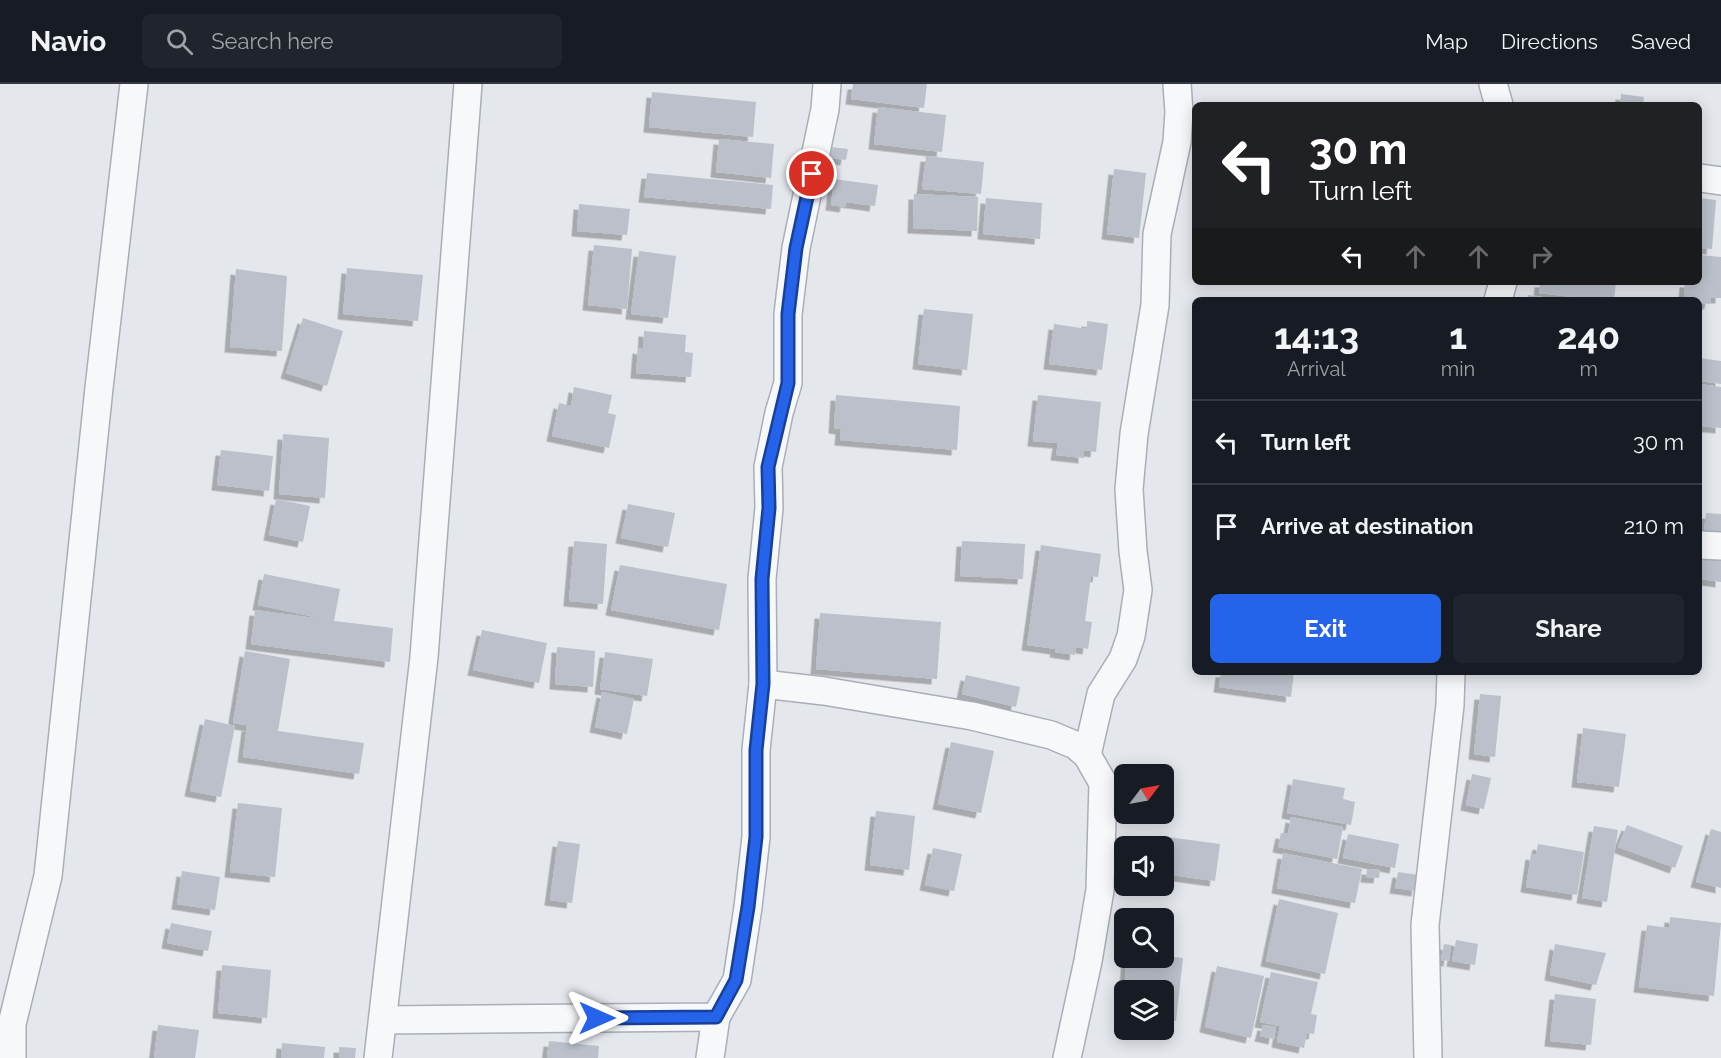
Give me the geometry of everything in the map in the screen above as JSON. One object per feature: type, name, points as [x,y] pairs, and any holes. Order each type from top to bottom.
[{"type":"street","points":[[12,1058],[12,1024],[48,876],[99,388],[134,84]]},
{"type":"street","points":[[378,1058],[424,657],[468,84]]},
{"type":"street","points":[[710,1058],[716,1017],[736,980],[748,907],[756,837],[756,750],[763,684],[762,579],[769,508],[768,467],[788,383],[788,314],[796,248],[825,109],[827,84]]},
{"type":"street","points":[[1087,755],[1101,694],[1123,659],[1131,636],[1138,591],[1129,489],[1133,445],[1155,305],[1157,234],[1177,142],[1179,112],[1177,84]]},
{"type":"street","points":[[1493,84],[1498,102]]},
{"type":"street","points":[[1702,178],[1721,181]]},
{"type":"street","points":[[1702,545],[1721,546]]},
{"type":"street","points":[[1428,1058],[1425,925],[1440,806],[1450,705],[1450,675]]},
{"type":"street","points":[[763,684],[824,691],[972,716],[1051,735],[1075,745],[1087,755],[1103,783],[1100,890],[1088,961],[1067,1058]]},
{"type":"street","points":[[383,1020],[716,1017]]},
{"type":"building","points":[[853,84],[927,84],[924,108],[851,99]]},
{"type":"building","points":[[652,92],[756,102],[753,137],[649,127]]},
{"type":"building","points":[[1621,94],[1644,97],[1643,102],[1620,102]]},
{"type":"building","points":[[878,107],[946,115],[942,152],[874,144]]},
{"type":"building","points":[[719,139],[774,144],[771,178],[716,172]]},
{"type":"building","points":[[831,147],[848,149],[846,160],[830,158]]},
{"type":"building","points":[[926,156],[984,162],[981,194],[922,189]]},
{"type":"building","points":[[1114,169],[1146,173],[1139,238],[1107,234]]},
{"type":"building","points":[[647,173],[773,185],[771,209],[644,197]]},
{"type":"building","points":[[834,179],[878,185],[875,206],[846,202],[845,207],[831,205]]},
{"type":"building","points":[[914,194],[978,197],[977,231],[913,228]]},
{"type":"building","points":[[986,198],[1042,203],[1040,239],[983,234]]},
{"type":"building","points":[[1702,198],[1716,200],[1712,249],[1702,248]]},
{"type":"building","points":[[579,204],[630,209],[627,235],[577,231]]},
{"type":"building","points":[[594,245],[632,249],[627,309],[588,305]]},
{"type":"building","points":[[639,251],[676,256],[668,318],[631,314]]},
{"type":"building","points":[[1702,255],[1721,257],[1721,298],[1711,298],[1710,304],[1702,303],[1702,297],[1684,296],[1685,285],[1702,285]]},
{"type":"building","points":[[347,268],[423,275],[418,321],[343,314]]},
{"type":"building","points":[[236,269],[287,276],[282,351],[230,347]]},
{"type":"building","points":[[1540,285],[1616,285],[1614,297],[1572,297],[1539,293]]},
{"type":"building","points":[[924,309],[973,314],[967,370],[918,364]]},
{"type":"building","points":[[303,318],[343,331],[327,386],[286,373]]},
{"type":"building","points":[[1087,321],[1108,324],[1102,370],[1049,364],[1054,324],[1087,329]]},
{"type":"building","points":[[644,331],[686,335],[685,352],[693,353],[691,377],[636,373],[638,348],[643,349]]},
{"type":"building","points":[[1702,358],[1721,361],[1721,384],[1702,381]]},
{"type":"building","points":[[1702,384],[1721,387],[1721,428],[1702,426]]},
{"type":"building","points":[[574,387],[612,395],[608,413],[616,415],[609,448],[552,436],[559,403],[571,406]]},
{"type":"building","points":[[836,395],[960,406],[957,450],[840,440],[841,429],[834,428]]},
{"type":"building","points":[[1038,395],[1101,402],[1096,452],[1084,450],[1084,458],[1056,455],[1058,443],[1033,441]]},
{"type":"building","points":[[283,434],[329,438],[325,498],[279,494]]},
{"type":"building","points":[[221,450],[273,456],[269,491],[217,485]]},
{"type":"building","points":[[276,499],[310,506],[303,542],[269,535]]},
{"type":"building","points":[[628,504],[675,513],[668,547],[621,538]]},
{"type":"building","points":[[1706,513],[1721,514],[1721,534],[1704,532]]},
{"type":"building","points":[[574,541],[607,544],[603,604],[569,601]]},
{"type":"building","points":[[962,541],[1025,544],[1023,579],[960,576]]},
{"type":"building","points":[[1041,545],[1101,554],[1098,577],[1091,576],[1085,621],[1092,622],[1088,649],[1076,647],[1075,655],[1055,652],[1056,649],[1027,645]]},
{"type":"building","points":[[1702,556],[1721,559],[1721,582],[1702,579]]},
{"type":"building","points":[[620,565],[727,584],[719,630],[611,610]]},
{"type":"building","points":[[264,574],[340,589],[334,621],[393,628],[390,662],[251,644],[255,610],[329,620],[258,605]]},
{"type":"building","points":[[820,613],[941,622],[937,679],[816,669]]},
{"type":"building","points":[[482,630],[547,643],[539,683],[473,670]]},
{"type":"building","points":[[557,647],[595,651],[593,687],[555,684]]},
{"type":"building","points":[[245,651],[290,659],[278,731],[364,743],[359,774],[243,757],[247,726],[258,727],[233,723]]},
{"type":"building","points":[[605,652],[653,659],[647,696],[600,689]]},
{"type":"building","points":[[966,675],[1020,687],[1016,707],[962,694]]},
{"type":"building","points":[[1221,675],[1294,675],[1291,697],[1219,687]]},
{"type":"building","points":[[602,692],[634,699],[627,734],[595,727]]},
{"type":"building","points":[[1480,694],[1501,696],[1495,757],[1474,754]]},
{"type":"building","points":[[205,719],[235,726],[221,797],[190,791]]},
{"type":"building","points":[[1583,728],[1626,734],[1619,787],[1577,782]]},
{"type":"building","points":[[951,742],[994,751],[981,813],[938,804]]},
{"type":"building","points":[[1472,774],[1491,778],[1484,809],[1466,805]]},
{"type":"building","points":[[1293,779],[1345,788],[1343,799],[1355,802],[1351,825],[1287,813]]},
{"type":"building","points":[[238,803],[282,808],[275,877],[230,872]]},
{"type":"building","points":[[876,811],[915,816],[909,870],[870,865]]},
{"type":"building","points":[[1291,817],[1343,827],[1337,859],[1278,847],[1281,833],[1288,834]]},
{"type":"building","points":[[1627,825],[1683,846],[1675,868],[1618,847]]},
{"type":"building","points":[[1594,826],[1618,830],[1607,902],[1582,898]]},
{"type":"building","points":[[1711,829],[1721,832],[1721,888],[1696,882]]},
{"type":"building","points":[[1348,834],[1399,844],[1395,868],[1343,858]]},
{"type":"building","points":[[1174,838],[1220,844],[1215,881],[1174,875]]},
{"type":"building","points":[[558,841],[580,844],[572,903],[550,900]]},
{"type":"building","points":[[1538,844],[1584,852],[1577,895],[1526,887],[1531,854],[1536,855]]},
{"type":"building","points":[[933,848],[962,854],[954,891],[925,885]]},
{"type":"building","points":[[1283,853],[1362,869],[1355,903],[1277,888]]},
{"type":"building","points":[[1367,869],[1380,870],[1379,878],[1366,877]]},
{"type":"building","points":[[182,871],[220,877],[215,910],[177,904]]},
{"type":"building","points":[[1398,872],[1419,875],[1417,891],[1395,888]]},
{"type":"building","points":[[1279,899],[1338,913],[1325,974],[1266,961]]},
{"type":"building","points":[[1670,917],[1721,923],[1714,996],[1639,987],[1647,925],[1669,928]]},
{"type":"building","points":[[171,923],[212,931],[208,951],[167,943]]},
{"type":"building","points":[[1456,940],[1478,944],[1475,965],[1452,961]]},
{"type":"building","points":[[1444,944],[1451,945],[1449,961],[1441,960]]},
{"type":"building","points":[[1555,944],[1606,953],[1596,985],[1550,975]]},
{"type":"building","points":[[1174,957],[1183,958],[1176,1021],[1174,1021],[1174,980],[1125,980],[1126,968],[1174,968]]},
{"type":"building","points":[[222,965],[271,970],[267,1018],[218,1013]]},
{"type":"building","points":[[1217,966],[1264,976],[1251,1038],[1205,1027]]},
{"type":"building","points":[[1271,972],[1318,982],[1311,1014],[1317,1015],[1314,1034],[1307,1033],[1304,1048],[1277,1042],[1280,1026],[1260,1022]]},
{"type":"building","points":[[1555,994],[1596,999],[1591,1045],[1550,1041]]},
{"type":"building","points":[[158,1025],[199,1030],[195,1058],[154,1058]]},
{"type":"building","points":[[1263,1025],[1276,1027],[1274,1039],[1260,1036]]},
{"type":"building","points":[[549,1041],[599,1046],[598,1058],[547,1058]]},
{"type":"building","points":[[282,1043],[325,1047],[324,1058],[281,1058]]},
{"type":"building","points":[[339,1047],[356,1048],[355,1058],[339,1058]]},
{"type":"route","points":[[597,1018],[716,1017],[736,980],[756,837],[756,750],[763,684],[762,579],[769,508],[768,467],[779,413],[788,383],[788,314],[796,248],[812,174]]}]
